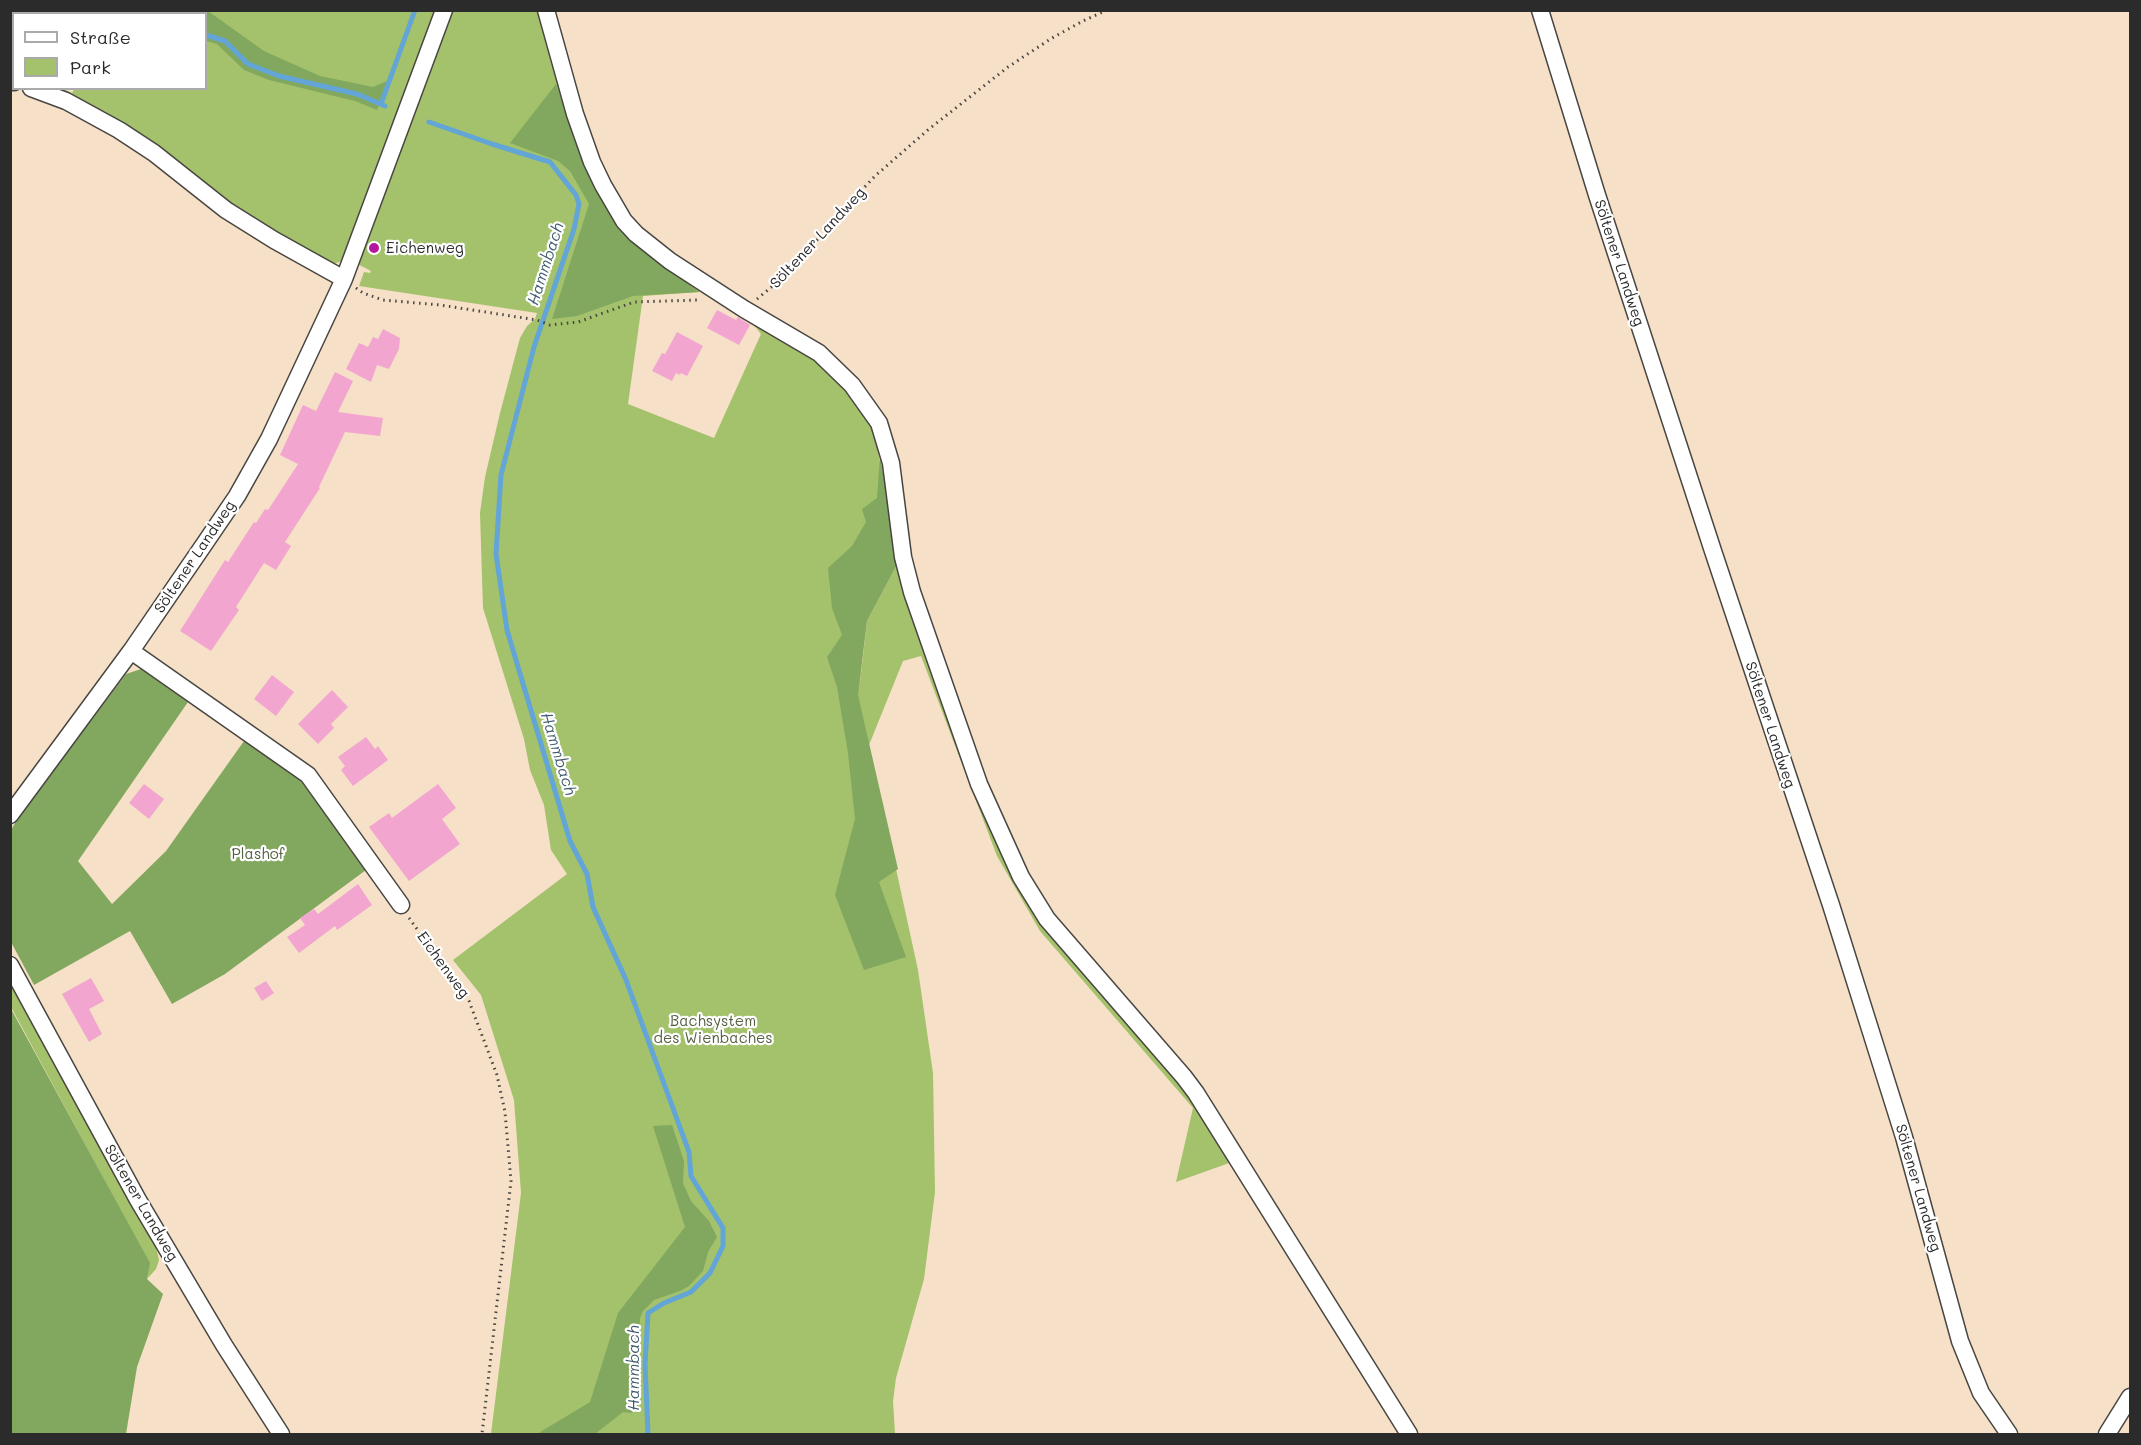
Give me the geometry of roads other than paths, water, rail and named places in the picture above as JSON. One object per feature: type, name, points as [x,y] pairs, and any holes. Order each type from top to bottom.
[{"type":"street","name":"Söltener Landweg","points":[[10,815],[131,651],[237,496],[269,439],[349,283],[444,10]]},
{"type":"street","points":[[546,10],[575,114],[592,162],[614,207],[636,234],[670,261],[744,309],[819,353],[862,398],[879,423],[891,463],[903,557],[919,614],[979,784],[1021,877],[1047,919],[1171,1061],[1196,1093],[1409,1434]]},
{"type":"street","name":"Söltener Landweg","points":[[1540,10],[1630,295],[1904,1137],[1960,1341],[1981,1393],[2009,1434]]},
{"type":"street","points":[[36,90],[66,101],[119,130],[154,153],[226,210],[349,283]]},
{"type":"street","points":[[131,651],[308,775],[401,906]]},
{"type":"street","name":"Söltener Landweg","points":[[10,965],[138,1200],[224,1345],[281,1434]]},
{"type":"street","points":[[2107,1434],[2130,1397]]},
{"type":"waterway","points":[[381,104],[415,10]]},
{"type":"waterway","name":"Hammbach","points":[[207,35],[225,41],[248,64],[279,76],[357,94],[385,106]]},
{"type":"waterway","name":"Hammbach","points":[[429,122],[550,162],[576,195],[579,204],[574,229],[534,347],[501,475],[496,554],[507,630],[570,841],[587,874],[593,907],[626,980],[689,1152],[691,1176],[723,1228],[723,1246],[710,1273],[691,1292],[664,1303],[648,1313],[645,1364],[648,1434]]},
{"type":"place","name":"Eichenweg","points":[[374,248]]},
{"type":"park label","name":"Plashof","points":[[258,854]]},
{"type":"park label","name":"Bachsystem des Wienbaches","points":[[713,1030]]}]
